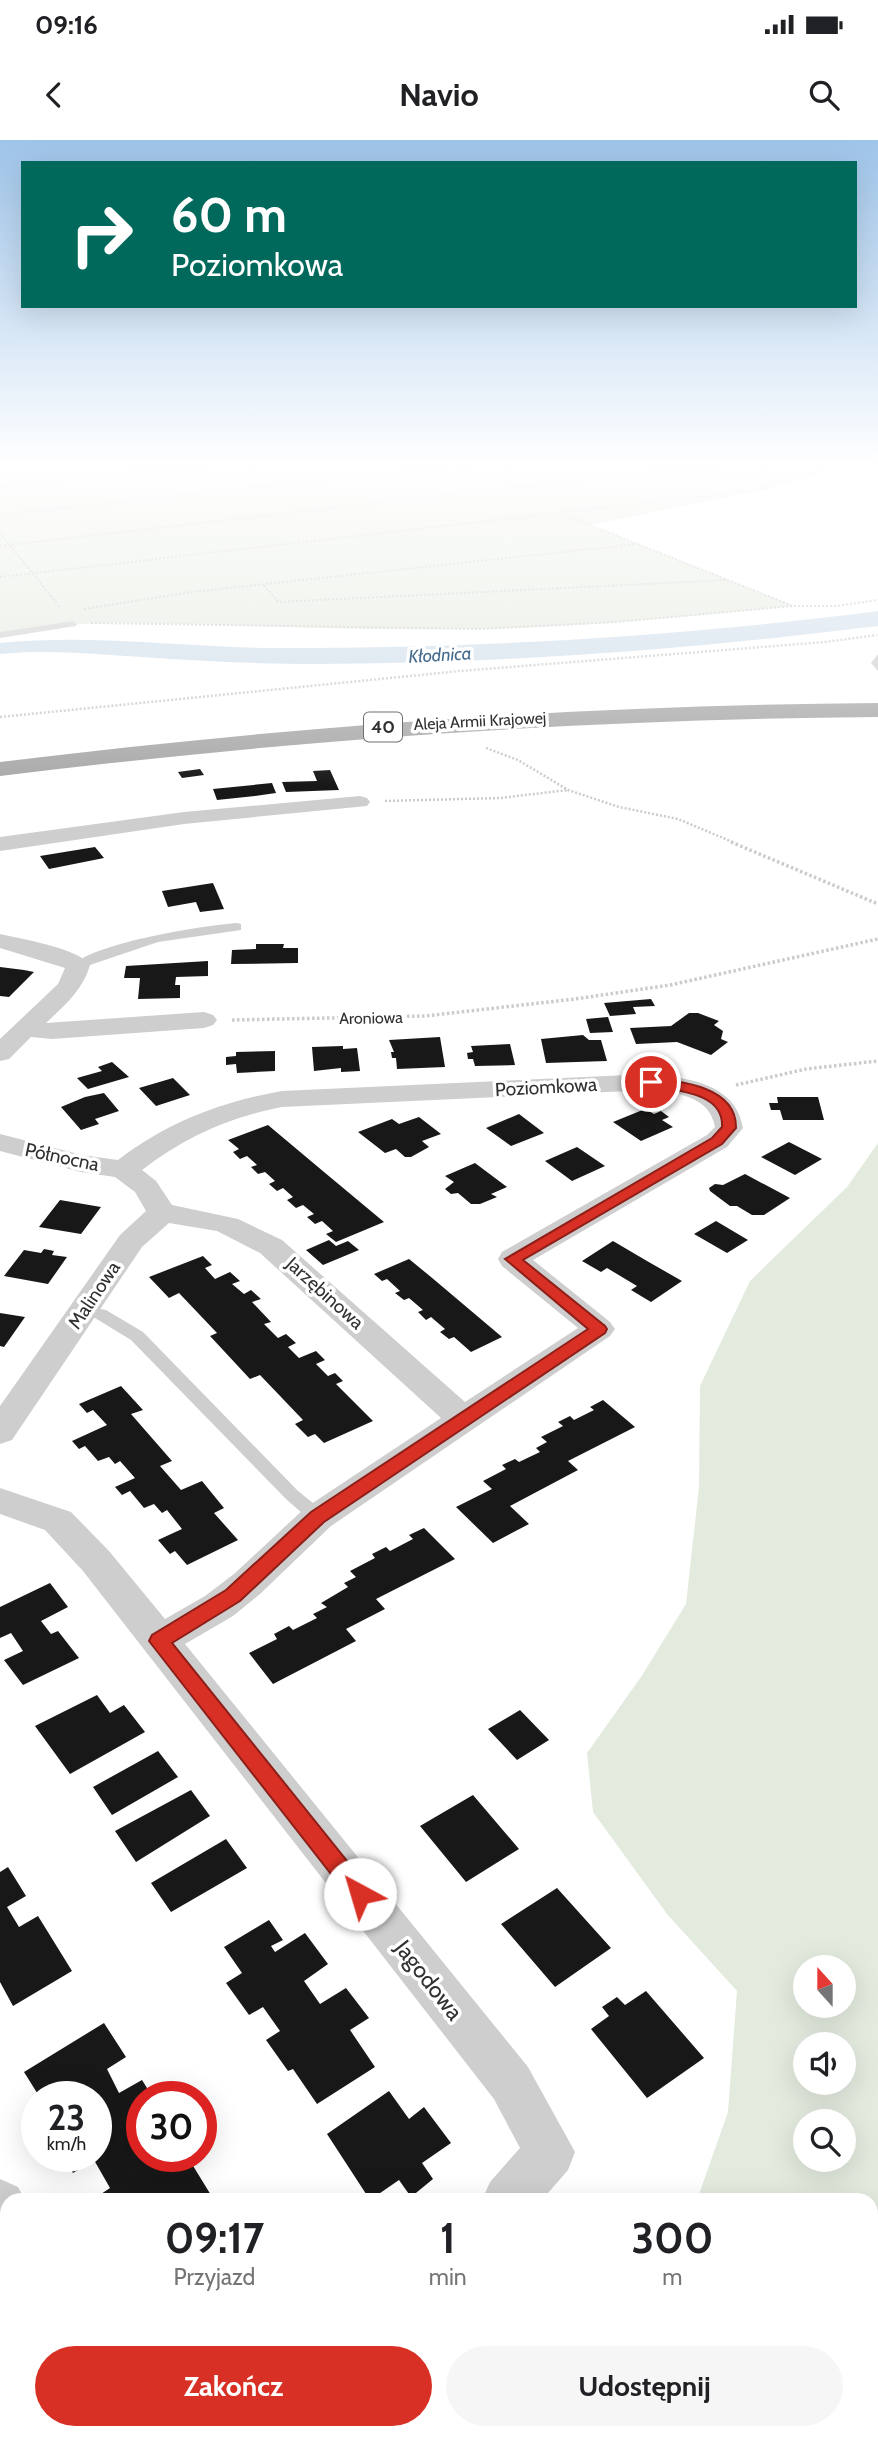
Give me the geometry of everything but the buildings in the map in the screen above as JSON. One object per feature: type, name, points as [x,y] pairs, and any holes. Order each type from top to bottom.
[{"type":"main road","name":"Aleja Armii Krajowej","points":[[0,755],[218,729],[457,709],[695,698],[878,697]]},
{"type":"main road","name":"Aleja Armii Krajowej","points":[[0,769],[213,743],[432,724],[698,711],[878,710]]},
{"type":"street","points":[[0,844],[184,818],[359,802]]},
{"type":"street","points":[[0,941],[61,957],[78,965],[74,979],[66,989],[0,1053]]},
{"type":"street","points":[[25,1029],[52,1031],[204,1020]]},
{"type":"street","name":"Poziomkowa","points":[[124,1170],[157,1143],[196,1123],[246,1105],[282,1099],[651,1082],[687,1086],[705,1094],[719,1103],[729,1119],[729,1128],[717,1141],[513,1259],[599,1329],[318,1517],[247,1584],[219,1606],[159,1641]]},
{"type":"street","name":"Północna","points":[[0,1142],[81,1163],[124,1170]]},
{"type":"street","points":[[124,1170],[146,1186],[162,1213]]},
{"type":"street","name":"Jarzębinowa","points":[[162,1213],[208,1218],[239,1227],[263,1240],[464,1420]]},
{"type":"street","name":"Malinowa","points":[[0,1433],[131,1241],[162,1213]]},
{"type":"street","name":"Jagodowa","points":[[0,1501],[58,1521],[96,1561],[511,2084],[550,2152],[514,2193]]},
{"type":"lane","points":[[0,635],[73,624]]},
{"type":"lane","points":[[878,657],[875,663],[878,668]]},
{"type":"lane","points":[[78,965],[115,950],[163,938],[204,929],[237,928]]},
{"type":"lane","points":[[83,1311],[100,1314],[137,1336],[292,1495],[318,1517]]},
{"type":"path","points":[[29,571],[73,624],[480,629],[616,622],[794,606],[836,606],[878,600]]},
{"type":"path","points":[[0,577],[54,571]]},
{"type":"path","points":[[59,607],[106,607],[192,592],[383,571]]},
{"type":"path","points":[[705,571],[794,606]]},
{"type":"path","points":[[264,584],[278,602],[727,580]]},
{"type":"path","points":[[0,717],[460,671],[825,642],[878,635]]},
{"type":"path","points":[[477,745],[518,760],[568,790],[619,807],[678,819],[878,904]]},
{"type":"path","points":[[359,802],[496,799],[539,796],[568,790]]},
{"type":"path","name":"Aroniowa","points":[[204,1020],[425,1016],[492,1010],[670,985],[878,939]]},
{"type":"path","points":[[705,1094],[806,1069],[878,1061]]},
{"type":"shaded area","points":[[0,571],[707,571],[794,606],[519,628],[390,629],[118,623],[73,624],[0,635]]},
{"type":"shaded area","points":[[878,1143],[878,2193],[699,2193],[728,2112],[737,1991],[667,1914],[593,1812],[587,1753],[641,1677],[686,1604],[699,1487],[700,1386],[750,1281],[847,1187]]},
{"type":"water","name":"Kłodnica","points":[[878,611],[878,626],[737,642],[525,658],[291,664],[72,652],[0,654],[0,643],[36,640],[109,640],[255,648],[512,643],[659,634]]},
{"type":"route","points":[[360,1894],[159,1641],[219,1606],[247,1584],[318,1517],[599,1329],[513,1259],[580,1223],[717,1141],[729,1128],[729,1119],[719,1103],[705,1094],[687,1086],[651,1082]]}]
